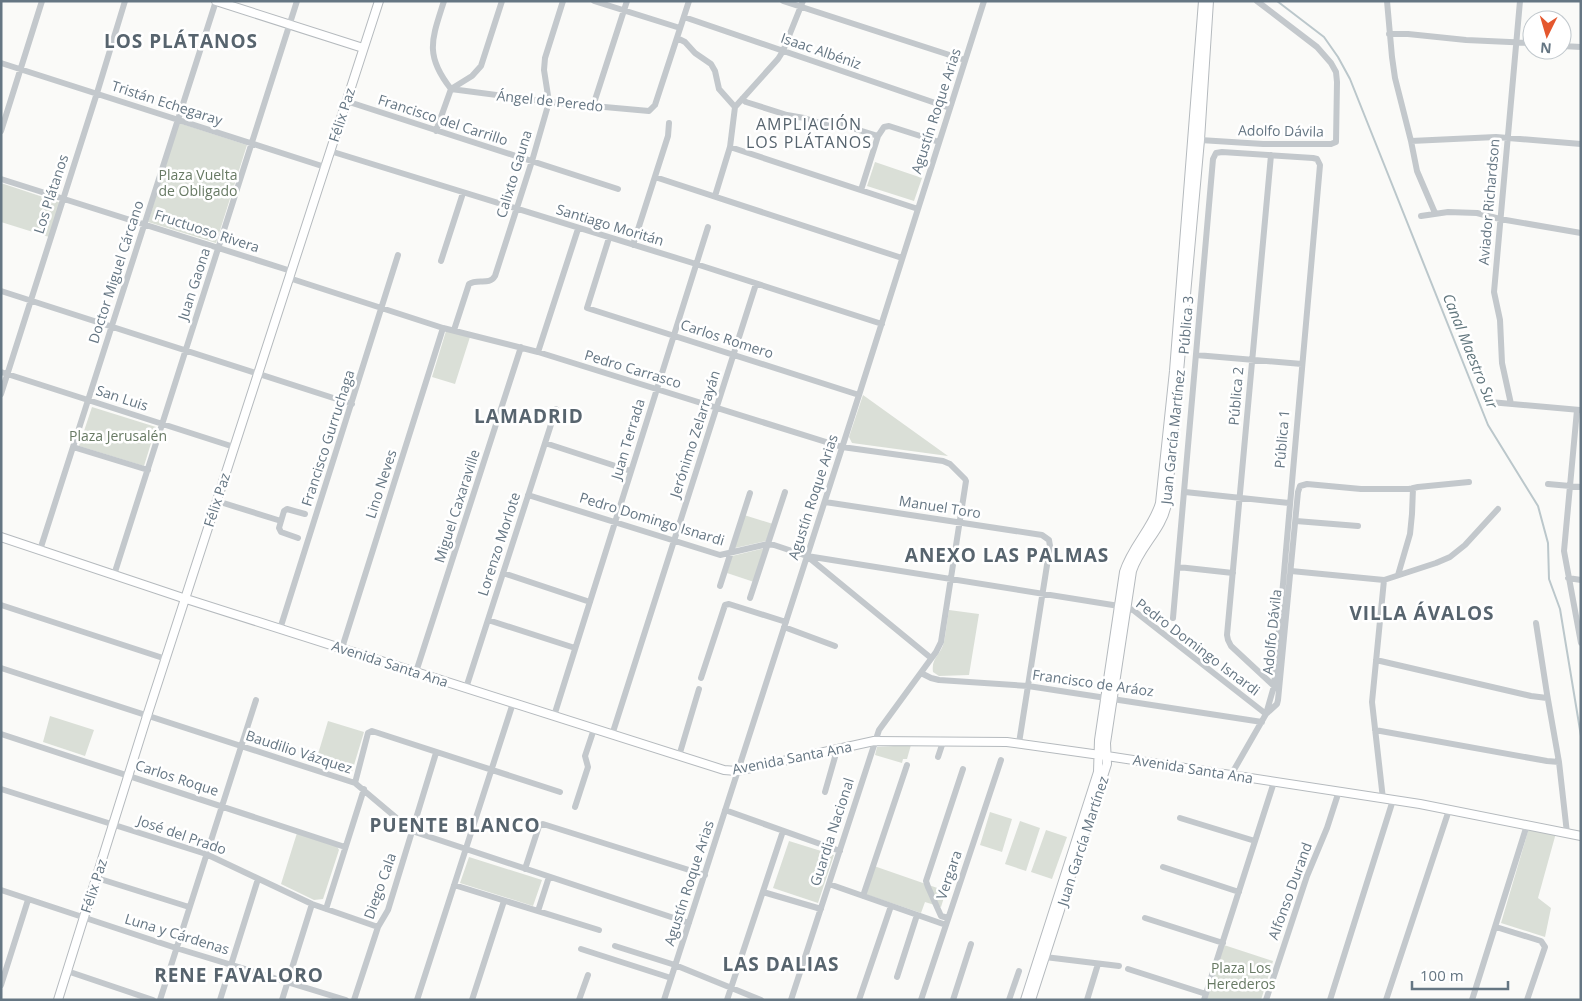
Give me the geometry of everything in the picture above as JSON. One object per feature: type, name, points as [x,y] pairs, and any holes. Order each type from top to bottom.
[{"type":"main road","points":[[216,1],[363,48]]},
{"type":"main road","name":"Félix Paz","points":[[58,1000],[130,776],[147,716],[378,1]]},
{"type":"main road","name":"Juan García Martínez","points":[[1024,1000],[1103,756],[1127,563],[1155,518],[1162,493],[1174,371],[1203,1]]},
{"type":"main road","name":"Juan García Martínez","points":[[1122,607],[1134,564],[1160,526],[1168,504],[1200,140],[1209,1]]},
{"type":"main road","name":"Avenida Santa Ana","points":[[1,537],[185,598],[724,770],[737,771],[874,741],[1019,743],[1393,800],[1581,836]]},
{"type":"main road","name":"Juan García Martínez","points":[[1031,1000],[1107,764],[1103,756]]},
{"type":"street","points":[[1,131],[42,1]]},
{"type":"street","name":"Los Plátanos","points":[[1,394],[4,373],[30,300],[125,1]]},
{"type":"street","name":"Doctor Miguel Cárcano","points":[[40,550],[216,1]]},
{"type":"street","name":"Juan Gaona","points":[[114,575],[297,1]]},
{"type":"street","points":[[444,1],[432,38],[432,51],[439,72],[451,88]]},
{"type":"street","points":[[436,131],[451,88],[472,76],[481,66],[502,1]]},
{"type":"street","name":"Calixto Gauna","points":[[454,330],[469,284],[473,281],[488,282],[494,280],[549,102],[544,70],[545,58],[563,1]]},
{"type":"street","points":[[594,1],[680,28]]},
{"type":"street","points":[[593,106],[627,1]]},
{"type":"street","points":[[689,1],[677,38],[685,42],[695,53],[711,64],[715,71],[719,89],[735,107]]},
{"type":"street","points":[[783,1],[802,4],[965,60]]},
{"type":"street","name":"Agustín Roque Arias","points":[[664,1000],[984,1]]},
{"type":"street","name":"Adolfo Dávila","points":[[1200,140],[1263,144],[1332,144],[1336,142],[1337,82],[1336,72],[1331,63],[1317,47],[1257,1]]},
{"type":"street","points":[[1387,1],[1395,78],[1420,179],[1435,213]]},
{"type":"street","name":"Aviador Richardson","points":[[1511,404],[1502,363],[1500,320],[1494,297],[1520,1]]},
{"type":"street","points":[[715,196],[730,147],[735,107],[778,59],[802,4]]},
{"type":"street","name":"Isaac Albéniz","points":[[684,17],[950,108]]},
{"type":"street","points":[[1389,34],[1522,42]]},
{"type":"street","name":"Ángel de Peredo","points":[[451,88],[549,102],[649,112],[655,105],[677,38]]},
{"type":"street","name":"Tristán Echegaray","points":[[1,63],[325,167]]},
{"type":"street","points":[[742,99],[787,115],[824,124],[836,123],[878,136]]},
{"type":"street","name":"Francisco del Carrillo","points":[[346,101],[618,189]]},
{"type":"street","points":[[633,245],[668,136],[669,123]]},
{"type":"street","points":[[861,190],[878,136],[884,127],[889,126],[939,142]]},
{"type":"street","points":[[1411,141],[1507,137],[1581,144]]},
{"type":"street","points":[[730,147],[918,209]]},
{"type":"street","name":"Santiago Moritán","points":[[330,151],[696,264],[882,324]]},
{"type":"street","name":"Pública 3","points":[[1173,618],[1212,159],[1215,154],[1222,152],[1271,154]]},
{"type":"street","name":"Pública 1","points":[[1266,714],[1274,686],[1320,165],[1313,158],[1271,154]]},
{"type":"street","name":"Pública 2","points":[[1271,154],[1239,498],[1228,640],[1231,646],[1274,686]]},
{"type":"street","points":[[655,177],[902,258]]},
{"type":"street","name":"Fructuoso Rivera","points":[[1,179],[219,248],[290,275]]},
{"type":"street","points":[[442,261],[463,193]]},
{"type":"street","points":[[1420,216],[1435,213],[1477,213],[1500,219],[1581,233]]},
{"type":"street","name":"Juan Terrada","points":[[554,716],[708,227]]},
{"type":"street","points":[[538,352],[578,229]]},
{"type":"street","name":"Carlos Romero","points":[[609,238],[587,308],[859,395]]},
{"type":"street","name":"Francisco Gurruchaga","points":[[280,628],[398,255]]},
{"type":"street","name":"Pedro Carrasco","points":[[290,275],[444,328],[538,352],[842,447],[943,461],[950,464],[966,481]]},
{"type":"street","name":"Jerónimo Zelarrayán","points":[[612,734],[756,284]]},
{"type":"street","points":[[1,291],[352,404]]},
{"type":"street","name":"Lino Neves","points":[[342,648],[444,328]]},
{"type":"street","name":"Miguel Caxaraville","points":[[416,672],[521,347]]},
{"type":"street","points":[[1196,355],[1302,364]]},
{"type":"street","name":"San Luis","points":[[4,373],[234,447]]},
{"type":"street","points":[[1490,402],[1579,410],[1569,486],[1564,546],[1568,578],[1581,643]]},
{"type":"street","name":"Lorenzo Morlote","points":[[466,688],[556,409]]},
{"type":"street","points":[[545,443],[631,471]]},
{"type":"street","points":[[73,447],[148,470]]},
{"type":"street","name":"Guardia Nacional","points":[[791,1000],[874,741],[882,724],[921,673],[941,642],[966,481]]},
{"type":"street","points":[[1398,575],[1410,534],[1413,488],[1469,482]]},
{"type":"street","name":"Adolfo Dávila","points":[[1231,775],[1266,714],[1277,704],[1278,700],[1299,488],[1307,484],[1360,489],[1413,488]]},
{"type":"street","points":[[1548,484],[1581,487]]},
{"type":"street","points":[[750,598],[785,492]]},
{"type":"street","points":[[1185,492],[1289,503]]},
{"type":"street","points":[[720,586],[750,493]]},
{"type":"street","name":"Pedro Domingo Isnardi","points":[[528,495],[720,555],[774,544],[807,556],[1133,610],[1266,714]]},
{"type":"street","points":[[217,500],[281,521]]},
{"type":"street","name":"Manuel Toro","points":[[825,502],[1042,535],[1049,540],[1050,546],[1042,594]]},
{"type":"street","points":[[298,538],[279,531],[281,521],[284,511],[287,509],[305,514]]},
{"type":"street","points":[[1291,571],[1384,580],[1450,557],[1465,545],[1498,509]]},
{"type":"street","points":[[1296,521],[1358,526]]},
{"type":"street","points":[[807,556],[931,658]]},
{"type":"street","points":[[1178,567],[1233,573]]},
{"type":"street","points":[[503,573],[590,602]]},
{"type":"street","points":[[1568,578],[1581,580]]},
{"type":"street","points":[[1383,799],[1372,702],[1384,580]]},
{"type":"street","points":[[1019,743],[1042,594]]},
{"type":"street","points":[[701,678],[725,605],[729,604],[785,624],[835,646]]},
{"type":"street","points":[[1,605],[166,659]]},
{"type":"street","points":[[488,620],[575,648]]},
{"type":"street","points":[[1536,623],[1559,762],[1567,833]]},
{"type":"street","points":[[1376,660],[1547,698]]},
{"type":"street","name":"Baudilio Vázquez","points":[[1,668],[355,783],[412,831],[689,923]]},
{"type":"street","name":"Francisco de Aráoz","points":[[921,673],[939,680],[1028,686],[1262,722]]},
{"type":"street","points":[[679,756],[699,689]]},
{"type":"street","points":[[160,1000],[256,700]]},
{"type":"street","points":[[417,1000],[513,703]]},
{"type":"street","points":[[575,807],[588,767],[585,756],[594,729]]},
{"type":"street","points":[[1374,730],[1559,762]]},
{"type":"street","points":[[355,783],[368,733],[372,731],[560,792]]},
{"type":"street","name":"Carlos Roque","points":[[1,734],[346,847]]},
{"type":"street","points":[[938,757],[943,742]]},
{"type":"street","points":[[825,792],[837,750]]},
{"type":"street","name":"Diego Cala","points":[[354,1000],[378,927],[388,910],[436,752]]},
{"type":"street","name":"Vergara","points":[[922,1000],[1001,760]]},
{"type":"street","points":[[863,896],[907,765]]},
{"type":"street","points":[[947,922],[942,916],[926,881],[963,769]]},
{"type":"street","points":[[1128,969],[1205,997],[1274,782]]},
{"type":"street","name":"José del Prado","points":[[1,789],[206,854],[312,904],[378,927]]},
{"type":"street","points":[[326,909],[364,790]]},
{"type":"street","name":"Alfonso Durand","points":[[1266,1000],[1306,876],[1327,828],[1338,791]]},
{"type":"street","points":[[1330,1000],[1393,800]]},
{"type":"street","points":[[725,810],[840,851]]},
{"type":"street","points":[[1386,1000],[1449,810]]},
{"type":"street","points":[[1180,818],[1255,841]]},
{"type":"street","points":[[525,869],[539,826],[546,824],[704,875]]},
{"type":"street","points":[[1472,1000],[1527,825]]},
{"type":"street","points":[[727,1000],[784,831]]},
{"type":"street","points":[[1163,868],[1239,892]]},
{"type":"street","points":[[538,911],[549,877]]},
{"type":"street","points":[[97,878],[190,907]]},
{"type":"street","points":[[220,1000],[258,879]]},
{"type":"street","points":[[829,884],[917,915],[947,922]]},
{"type":"street","points":[[454,885],[599,930]]},
{"type":"street","name":"Luna y Cárdenas","points":[[1,890],[176,948],[346,1000]]},
{"type":"street","points":[[763,892],[821,909]]},
{"type":"street","points":[[1,985],[28,900]]},
{"type":"street","points":[[472,1000],[504,901]]},
{"type":"street","points":[[282,1000],[312,904]]},
{"type":"street","points":[[859,1000],[890,906]]},
{"type":"street","points":[[897,977],[917,915]]},
{"type":"street","points":[[1145,918],[1223,943]]},
{"type":"street","points":[[1496,927],[1541,941],[1545,947],[1527,1000]]},
{"type":"street","points":[[953,1000],[971,944]]},
{"type":"street","points":[[614,946],[676,965],[761,1000]]},
{"type":"street","points":[[581,949],[671,978]]},
{"type":"street","points":[[1045,957],[1119,966]]},
{"type":"street","points":[[1087,1000],[1098,964]]},
{"type":"street","points":[[67,971],[154,1000]]},
{"type":"street","points":[[1009,1000],[1019,971]]},
{"type":"street","points":[[580,1000],[588,975]]},
{"type":"green space","name":"Plaza Vuelta de Obligado","points":[[179,123],[247,145],[216,243],[148,222]]},
{"type":"green space","points":[[875,162],[922,178],[914,201],[867,186]]},
{"type":"green space","points":[[1,183],[61,203],[49,237],[1,222]]},
{"type":"green space","points":[[446,331],[470,337],[455,384],[432,377]]},
{"type":"green space","points":[[863,395],[948,456],[852,443],[849,437]]},
{"type":"green space","name":"Plaza Jerusalén","points":[[92,407],[156,427],[144,466],[79,446]]},
{"type":"green space","points":[[744,515],[773,524],[766,541],[735,548]]},
{"type":"green space","points":[[765,548],[754,582],[727,573],[732,556]]},
{"type":"green space","points":[[949,610],[979,614],[969,675],[939,676],[933,672],[933,663],[944,642]]},
{"type":"green space","points":[[50,716],[94,730],[85,756],[43,742]]},
{"type":"green space","points":[[328,721],[364,732],[351,775],[315,764]]},
{"type":"green space","points":[[911,745],[907,759],[903,759],[902,763],[875,755],[877,747]]},
{"type":"green space","points":[[990,812],[1012,819],[1002,852],[980,845]]},
{"type":"green space","points":[[1020,821],[1040,828],[1026,871],[1005,864]]},
{"type":"green space","points":[[1529,828],[1556,833],[1538,898],[1551,908],[1545,937],[1501,923]]},
{"type":"green space","points":[[1046,830],[1067,837],[1052,879],[1031,872]]},
{"type":"green space","points":[[297,833],[337,846],[339,850],[323,899],[314,900],[281,884]]},
{"type":"green space","points":[[789,841],[834,855],[818,903],[773,888]]},
{"type":"green space","points":[[469,857],[542,880],[533,906],[460,883]]},
{"type":"green space","points":[[874,866],[946,891],[941,907],[925,902],[921,913],[865,894]]},
{"type":"green space","name":"Plaza Los Herederos","points":[[1224,945],[1273,961],[1261,1000],[1207,1000]]},
{"type":"waterway","name":"Canal Maestro Sur","points":[[1277,1],[1324,37],[1350,79],[1488,425],[1538,506],[1548,543],[1549,579],[1560,609],[1581,736]]},
{"type":"district","name":"LOS PLÁTANOS","points":[[181,41]]},
{"type":"district","name":"AMPLIACIÓN LOS PLÁTANOS","points":[[809,133]]},
{"type":"district","name":"LAMADRID","points":[[529,416]]},
{"type":"district","name":"ANEXO LAS PALMAS","points":[[1007,555]]},
{"type":"district","name":"VILLA ÁVALOS","points":[[1422,613]]},
{"type":"district","name":"PUENTE BLANCO","points":[[455,825]]},
{"type":"district","name":"LAS DALIAS","points":[[781,964]]},
{"type":"district","name":"RENE FAVALORO","points":[[239,975]]}]
